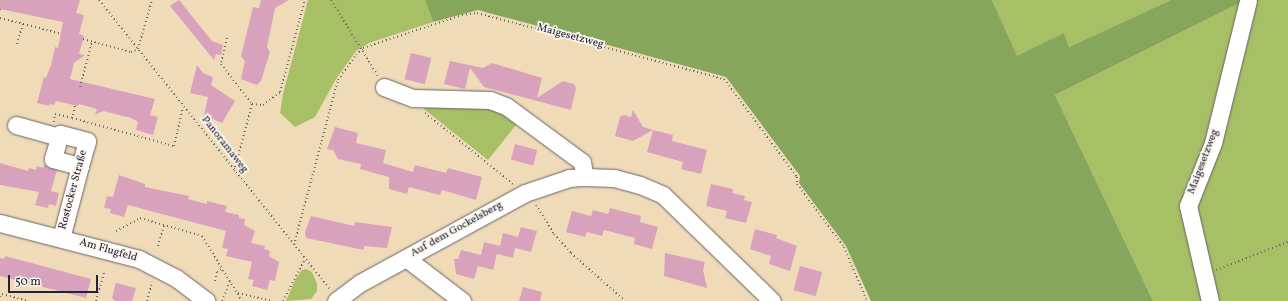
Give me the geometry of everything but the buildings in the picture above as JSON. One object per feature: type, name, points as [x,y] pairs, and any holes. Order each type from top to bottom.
[{"type":"street","name":"Maigesetzweg","points":[[1210,301],[1188,206],[1213,143],[1248,0]]},
{"type":"street","points":[[384,87],[413,98],[490,100],[506,106],[582,162],[585,177]]},
{"type":"street","points":[[16,125],[59,137],[53,159],[80,166]]},
{"type":"street","name":"Rostocker Straße","points":[[59,137],[60,134],[87,141],[61,238]]},
{"type":"street","name":"Auf dem Gockelsberg","points":[[337,300],[360,283],[525,193],[568,178],[585,177],[614,178],[640,185],[663,195],[772,301]]},
{"type":"street","name":"Am Flugfeld","points":[[0,223],[139,259],[176,278],[206,301]]},
{"type":"street","points":[[406,258],[462,301]]},
{"type":"path","name":"Panoramaweg","points":[[99,0],[337,300]]},
{"type":"path","points":[[83,39],[131,52],[138,49],[152,0]]},
{"type":"path","points":[[228,38],[221,64],[252,104],[263,105],[280,92],[305,0]]},
{"type":"path","points":[[331,0],[363,48],[384,87]]},
{"type":"path","name":"Maigesetzweg","points":[[363,48],[462,15],[477,13],[724,79],[797,177],[797,184],[844,247],[867,301]]},
{"type":"path","points":[[0,18],[62,34]]},
{"type":"path","points":[[17,44],[22,24]]},
{"type":"path","points":[[80,87],[92,42]]},
{"type":"path","points":[[294,245],[338,80],[363,48]]},
{"type":"path","points":[[413,98],[412,103],[525,193],[571,253],[626,301]]},
{"type":"path","points":[[234,172],[252,104]]},
{"type":"path","points":[[75,106],[72,118],[174,146],[183,106]]},
{"type":"path","points":[[116,231],[140,218],[202,236],[242,301]]},
{"type":"path","points":[[158,246],[164,225]]},
{"type":"path","points":[[1204,275],[1266,253],[1288,242]]},
{"type":"path","points":[[283,301],[305,259]]},
{"type":"path","points":[[215,281],[217,272],[222,269]]},
{"type":"path","points":[[96,301],[105,270]]},
{"type":"path","points":[[147,301],[153,280]]},
{"type":"path","points":[[222,301],[230,281]]},
{"type":"path","points":[[238,293],[272,301]]},
{"type":"path","points":[[0,297],[2,294],[28,301]]},
{"type":"green space","points":[[308,0],[425,0],[433,22],[369,43],[356,51],[336,79],[315,117],[295,127],[280,113],[283,94]]},
{"type":"green space","points":[[425,0],[992,0],[1017,56],[1064,33],[1069,47],[1171,0],[1241,0],[1242,2],[1055,95],[1153,301],[871,301],[846,246],[799,183],[800,176],[726,77],[478,10],[433,22]]},
{"type":"green space","points":[[992,0],[1171,0],[1069,47],[1064,33],[1017,57]]},
{"type":"green space","points":[[1241,0],[1288,0],[1288,301],[1153,301],[1055,95],[1242,2]]},
{"type":"green space","points":[[479,103],[520,120],[488,160],[424,109],[426,105]]},
{"type":"green space","points":[[306,269],[312,272],[317,284],[317,291],[311,299],[286,301],[296,278],[302,270]]}]
